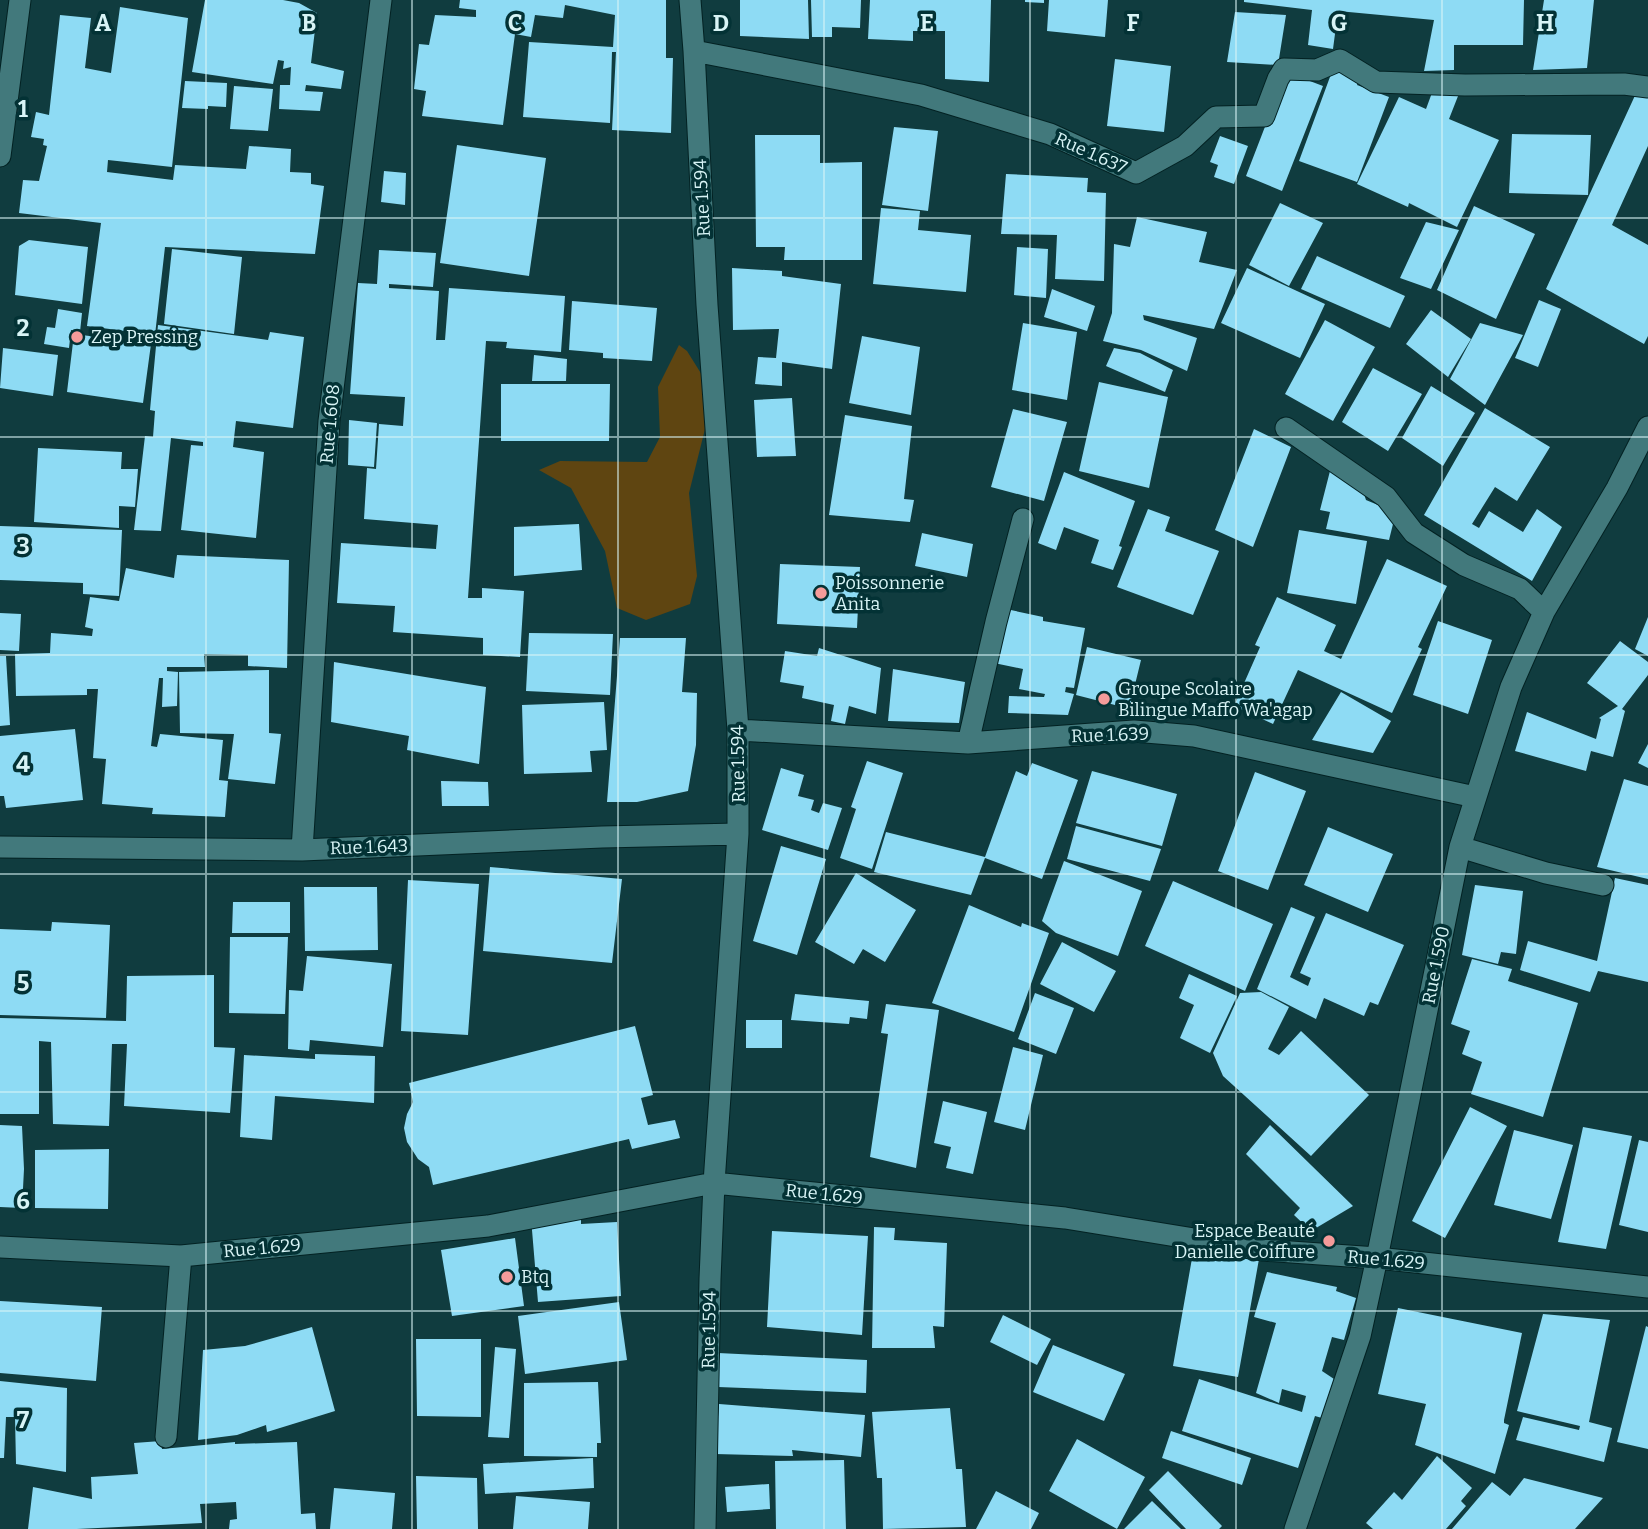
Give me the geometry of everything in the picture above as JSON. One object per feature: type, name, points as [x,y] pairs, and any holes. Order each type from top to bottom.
[{"type":"street","points":[[0,156],[4,89],[20,0]]},
{"type":"street","name":"Rue 1.608","points":[[302,850],[329,421],[381,0]]},
{"type":"street","name":"Rue 1.594","points":[[690,0],[707,305],[738,730],[738,834],[710,1279],[705,1529]]},
{"type":"street","name":"Rue 1.637","points":[[694,51],[921,95],[1050,134],[1136,173],[1185,146],[1216,117],[1264,116],[1284,69],[1317,70],[1340,60],[1376,82],[1465,85],[1624,84],[1648,87]]},
{"type":"street","name":"Rue 1.590","points":[[1295,1529],[1360,1336],[1460,847],[1475,797],[1511,687],[1544,612],[1617,488],[1648,427]]},
{"type":"street","points":[[1286,428],[1387,497],[1414,533],[1464,565],[1520,589],[1544,612]]},
{"type":"street","points":[[968,743],[1023,519]]},
{"type":"street","name":"Rue 1.639","points":[[738,730],[968,743],[1134,731],[1194,736],[1475,797]]},
{"type":"street","name":"Rue 1.643","points":[[0,847],[302,850],[738,834]]},
{"type":"street","points":[[1460,847],[1546,873],[1603,885]]},
{"type":"street","name":"Rue 1.629","points":[[0,1247],[181,1256],[488,1226],[714,1183],[1065,1218],[1262,1250],[1377,1258],[1648,1287]]},
{"type":"street","points":[[166,1437],[181,1256]]},
{"type":"shaded area","points":[[679,345],[687,351],[702,375],[709,413],[689,493],[697,576],[690,604],[646,620],[617,608],[605,551],[571,488],[539,470],[560,461],[647,462],[660,437],[658,387]]},
{"type":"building","points":[[205,0],[283,0],[299,3],[317,13],[311,63],[344,71],[341,89],[306,85],[305,91],[323,92],[320,111],[279,109],[280,85],[290,85],[291,67],[283,69],[284,61],[278,60],[273,84],[192,72]]},
{"type":"building","points":[[460,0],[666,0],[666,58],[673,58],[671,133],[612,130],[616,52],[612,52],[610,123],[523,117],[529,42],[613,47],[615,15],[565,5],[563,18],[535,15],[531,37],[515,34],[503,125],[422,116],[426,91],[414,89],[419,44],[429,45],[435,15],[476,17],[476,10],[459,8]]},
{"type":"building","points":[[740,0],[808,0],[809,39],[740,36]]},
{"type":"building","points":[[811,0],[861,0],[860,28],[832,27],[832,37],[812,37]]},
{"type":"building","points":[[870,0],[991,0],[989,82],[945,79],[945,31],[913,31],[913,41],[868,39]]},
{"type":"building","points":[[1044,0],[1044,3],[1025,2]]},
{"type":"building","points":[[1049,0],[1108,0],[1105,37],[1047,31]]},
{"type":"building","points":[[1244,0],[1524,0],[1523,45],[1454,45],[1454,70],[1424,71],[1434,20],[1338,11],[1333,49],[1308,45],[1312,10]]},
{"type":"building","points":[[1544,0],[1594,0],[1587,68],[1533,70]]},
{"type":"building","points":[[120,7],[188,18],[172,167],[108,160],[107,172],[173,180],[175,165],[246,169],[249,146],[291,149],[290,172],[311,173],[311,184],[324,186],[315,254],[165,247],[155,335],[87,326],[101,223],[19,213],[23,180],[39,181],[47,146],[43,145],[44,139],[31,137],[36,112],[49,115],[60,15],[91,18],[85,68],[111,73]]},
{"type":"building","points":[[1235,12],[1286,15],[1278,65],[1227,62]]},
{"type":"building","points":[[1115,59],[1171,66],[1164,132],[1107,126]]},
{"type":"building","points":[[1334,66],[1360,76],[1357,85],[1389,97],[1357,182],[1299,161]]},
{"type":"building","points":[[1286,72],[1323,86],[1282,191],[1246,176]]},
{"type":"building","points":[[185,81],[227,83],[226,107],[182,108]]},
{"type":"building","points":[[234,86],[273,89],[268,131],[230,129]]},
{"type":"building","points":[[1638,89],[1648,93],[1648,146],[1612,225],[1648,245],[1648,336],[1644,344],[1546,289]]},
{"type":"building","points":[[1433,90],[1460,91],[1449,119],[1499,140],[1457,227],[1409,203],[1408,207],[1357,184],[1399,97],[1426,109]]},
{"type":"building","points":[[894,127],[938,131],[928,211],[882,205]]},
{"type":"building","points":[[1512,134],[1591,135],[1588,195],[1509,193]]},
{"type":"building","points":[[755,135],[820,135],[820,163],[862,162],[862,260],[784,260],[785,247],[756,247]]},
{"type":"building","points":[[1220,136],[1248,146],[1234,184],[1214,177],[1218,165],[1210,162]]},
{"type":"building","points":[[457,145],[546,158],[529,276],[440,263]]},
{"type":"building","points":[[384,171],[406,173],[405,205],[381,202]]},
{"type":"building","points":[[1006,174],[1088,178],[1087,192],[1106,193],[1104,281],[1055,279],[1057,235],[1001,234]]},
{"type":"building","points":[[1280,203],[1323,223],[1289,286],[1249,265]]},
{"type":"building","points":[[1474,206],[1535,234],[1496,319],[1437,290]]},
{"type":"building","points":[[881,208],[920,211],[918,230],[971,235],[966,292],[873,284]]},
{"type":"building","points":[[1137,217],[1207,232],[1199,262],[1237,270],[1214,329],[1143,315],[1144,320],[1197,338],[1187,371],[1141,350],[1103,341],[1112,313],[1114,244],[1130,247]]},
{"type":"building","points":[[1426,222],[1459,230],[1431,289],[1400,278]]},
{"type":"building","points":[[29,240],[88,247],[82,304],[15,295],[19,246]]},
{"type":"building","points":[[1017,247],[1048,249],[1046,298],[1014,295]]},
{"type":"building","points":[[172,249],[242,257],[234,334],[164,324]]},
{"type":"building","points":[[379,250],[436,253],[433,287],[389,284],[389,288],[439,291],[436,340],[445,340],[449,288],[565,296],[561,352],[506,348],[507,342],[486,341],[468,598],[482,598],[482,588],[524,591],[520,657],[483,655],[483,638],[393,632],[395,606],[337,603],[341,543],[436,549],[438,525],[364,519],[367,468],[376,469],[379,424],[403,426],[405,397],[350,394],[358,283],[377,284]]},
{"type":"building","points":[[1317,256],[1405,296],[1390,328],[1301,289]]},
{"type":"building","points":[[732,268],[782,271],[782,276],[841,284],[832,369],[782,362],[782,386],[755,384],[758,357],[776,358],[779,329],[733,330]]},
{"type":"building","points":[[1247,268],[1325,304],[1300,358],[1221,323]]},
{"type":"building","points":[[1052,289],[1095,306],[1087,331],[1044,317]]},
{"type":"building","points":[[1539,300],[1561,309],[1538,367],[1515,358]]},
{"type":"building","points":[[572,301],[657,308],[652,361],[603,358],[603,353],[569,350]]},
{"type":"building","points":[[58,309],[82,313],[80,332],[71,330],[69,348],[44,344],[47,327],[55,328]]},
{"type":"building","points":[[1431,310],[1471,339],[1448,377],[1406,344]]},
{"type":"building","points":[[1325,320],[1375,347],[1333,421],[1285,394]]},
{"type":"building","points":[[1023,323],[1077,332],[1067,400],[1012,390]]},
{"type":"building","points":[[1480,323],[1523,335],[1485,405],[1450,379]]},
{"type":"building","points":[[158,325],[268,340],[270,332],[304,337],[293,428],[236,421],[233,447],[264,452],[256,538],[181,530],[191,445],[203,446],[203,442],[171,438],[161,531],[134,530],[145,436],[153,437],[155,411],[150,410]]},
{"type":"building","points":[[74,334],[151,344],[143,403],[67,392]]},
{"type":"building","points":[[862,336],[920,347],[911,415],[849,403]]},
{"type":"building","points":[[3,348],[58,355],[53,396],[0,388]]},
{"type":"building","points":[[1114,348],[1140,353],[1173,370],[1165,392],[1106,366]]},
{"type":"building","points":[[534,355],[567,359],[566,381],[532,381]]},
{"type":"building","points":[[1373,368],[1422,394],[1388,451],[1342,422]]},
{"type":"building","points":[[1099,382],[1168,397],[1149,488],[1079,471]]},
{"type":"building","points":[[501,384],[610,384],[609,441],[501,441]]},
{"type":"building","points":[[1431,386],[1475,413],[1443,466],[1402,438]]},
{"type":"building","points":[[792,398],[796,456],[757,457],[754,400]]},
{"type":"building","points":[[1485,408],[1550,447],[1517,501],[1495,487],[1472,524],[1479,528],[1489,511],[1523,532],[1537,509],[1562,527],[1532,581],[1424,515]]},
{"type":"building","points":[[1013,409],[1067,422],[1044,501],[991,487]]},
{"type":"building","points":[[845,415],[912,426],[904,499],[914,500],[910,522],[829,515]]},
{"type":"building","points":[[349,420],[377,423],[374,467],[348,465]]},
{"type":"building","points":[[1254,429],[1291,447],[1253,547],[1215,530]]},
{"type":"building","points":[[38,448],[122,452],[121,469],[138,469],[135,507],[119,506],[119,528],[34,522]]},
{"type":"building","points":[[1330,471],[1362,488],[1366,500],[1378,505],[1394,520],[1389,540],[1326,529],[1330,512],[1320,510]]},
{"type":"building","points":[[1064,472],[1135,501],[1113,570],[1091,563],[1099,540],[1064,527],[1056,550],[1038,543]]},
{"type":"building","points":[[1148,509],[1170,517],[1165,531],[1219,551],[1193,615],[1117,587]]},
{"type":"building","points":[[579,524],[582,570],[514,576],[514,527]]},
{"type":"building","points":[[0,526],[122,530],[119,596],[83,594],[83,583],[0,580]]},
{"type":"building","points":[[1299,530],[1367,541],[1356,604],[1287,593]]},
{"type":"building","points":[[922,533],[973,544],[967,577],[915,566]]},
{"type":"building","points":[[177,555],[289,560],[287,668],[248,666],[248,655],[204,654],[205,667],[167,667],[167,671],[178,672],[177,706],[162,707],[163,678],[159,678],[151,746],[157,747],[160,734],[223,740],[219,780],[228,781],[225,817],[152,814],[153,808],[102,804],[106,759],[93,758],[98,689],[87,689],[87,695],[16,696],[15,654],[50,653],[51,633],[92,636],[93,629],[85,627],[90,597],[119,601],[126,568],[174,578]]},
{"type":"building","points":[[1387,559],[1447,586],[1418,647],[1422,649],[1392,713],[1298,670],[1273,724],[1234,706],[1260,647],[1255,645],[1277,597],[1336,625],[1324,651],[1341,659]]},
{"type":"building","points":[[780,564],[860,567],[857,628],[777,624]]},
{"type":"building","points":[[1006,609],[1043,617],[1043,621],[1085,628],[1074,688],[1066,687],[1065,692],[1074,694],[1068,715],[1008,713],[1009,696],[1044,697],[1045,694],[1019,689],[1023,669],[994,663]]},
{"type":"building","points":[[0,613],[21,614],[19,651],[0,650]]},
{"type":"building","points":[[1648,617],[1648,656],[1635,649]]},
{"type":"building","points":[[1438,621],[1492,640],[1468,714],[1413,695]]},
{"type":"building","points":[[529,633],[613,634],[610,695],[526,691]]},
{"type":"building","points":[[620,638],[686,638],[682,692],[697,693],[696,745],[688,791],[637,802],[607,802]]},
{"type":"building","points":[[1620,641],[1648,662],[1648,675],[1622,709],[1625,711],[1613,757],[1591,751],[1586,771],[1515,751],[1527,712],[1596,739],[1601,719],[1599,718],[1618,706],[1587,683]]},
{"type":"building","points":[[1087,647],[1141,660],[1130,705],[1116,701],[1115,705],[1076,695]]},
{"type":"building","points":[[819,648],[881,668],[876,714],[849,706],[845,724],[831,721],[834,705],[802,698],[804,686],[780,682],[785,651],[817,656]]},
{"type":"building","points":[[0,656],[6,656],[10,725],[0,726]]},
{"type":"building","points":[[334,662],[486,687],[479,764],[407,750],[409,736],[331,722]]},
{"type":"building","points":[[893,669],[965,682],[959,723],[888,721]]},
{"type":"building","points":[[269,670],[269,733],[281,734],[275,784],[228,779],[234,734],[180,733],[179,672]]},
{"type":"building","points":[[1341,692],[1391,721],[1373,753],[1312,740]]},
{"type":"building","points":[[604,702],[607,750],[590,751],[592,772],[524,774],[522,705]]},
{"type":"building","points":[[75,729],[83,800],[6,808],[4,796],[0,796],[0,736]]},
{"type":"building","points":[[1648,744],[1648,768],[1638,763]]},
{"type":"building","points":[[867,761],[903,773],[872,869],[840,858],[856,809],[851,807]]},
{"type":"building","points":[[1032,763],[1078,780],[1042,879],[985,858],[971,895],[874,872],[886,832],[985,857],[1016,771],[1027,776]]},
{"type":"building","points":[[781,768],[804,775],[798,796],[814,800],[811,810],[819,813],[823,803],[842,808],[828,850],[762,830]]},
{"type":"building","points":[[1092,771],[1177,794],[1162,846],[1076,823]]},
{"type":"building","points":[[1255,772],[1306,791],[1268,890],[1218,871]]},
{"type":"building","points":[[1624,779],[1648,786],[1648,879],[1597,867]]},
{"type":"building","points":[[441,781],[488,782],[489,806],[442,806]]},
{"type":"building","points":[[1076,826],[1161,849],[1150,881],[1067,859]]},
{"type":"building","points":[[1328,827],[1393,854],[1368,912],[1304,885]]},
{"type":"building","points":[[781,846],[826,859],[797,955],[753,941]]},
{"type":"building","points":[[1064,861],[1142,891],[1118,956],[1056,933],[1042,921]]},
{"type":"building","points":[[490,867],[622,879],[612,963],[483,951]]},
{"type":"building","points":[[856,873],[916,910],[885,962],[863,949],[854,964],[815,942]]},
{"type":"building","points":[[1615,878],[1648,885],[1648,982],[1598,971],[1590,992],[1520,970],[1528,941],[1597,961]]},
{"type":"building","points":[[408,880],[479,884],[468,1035],[401,1031]]},
{"type":"building","points":[[1173,881],[1273,924],[1245,991],[1145,946]]},
{"type":"building","points":[[1475,885],[1523,891],[1516,954],[1501,952],[1498,964],[1462,955]]},
{"type":"building","points":[[304,887],[377,887],[378,950],[305,951]]},
{"type":"building","points":[[233,902],[290,902],[290,933],[232,933]]},
{"type":"building","points":[[969,905],[1021,927],[1022,923],[1049,933],[1014,1032],[932,1003]]},
{"type":"building","points":[[1291,907],[1315,917],[1290,977],[1308,986],[1311,978],[1300,973],[1326,913],[1404,945],[1378,1005],[1370,1002],[1364,1016],[1324,998],[1316,1019],[1257,989]]},
{"type":"building","points":[[52,922],[110,925],[106,1018],[0,1015],[0,929],[51,931]]},
{"type":"building","points":[[230,937],[288,937],[285,1014],[229,1013]]},
{"type":"building","points":[[1062,942],[1116,971],[1094,1012],[1040,984]]},
{"type":"building","points":[[307,956],[392,964],[383,1047],[310,1040],[309,1051],[288,1049],[289,990],[303,991]]},
{"type":"building","points":[[1472,959],[1512,969],[1508,981],[1578,1003],[1543,1117],[1471,1094],[1482,1062],[1462,1054],[1470,1031],[1451,1024]]},
{"type":"building","points":[[1189,974],[1237,996],[1210,1053],[1180,1038],[1194,1005],[1179,998]]},
{"type":"building","points":[[214,975],[214,1047],[235,1048],[230,1113],[124,1106],[127,1044],[112,1044],[109,1126],[53,1124],[51,1042],[39,1041],[39,1114],[0,1114],[0,1018],[126,1021],[127,976]]},
{"type":"building","points":[[1261,992],[1289,1007],[1268,1049],[1279,1055],[1301,1031],[1369,1095],[1311,1156],[1223,1076],[1213,1053],[1240,993]]},
{"type":"building","points":[[1035,993],[1074,1008],[1056,1054],[1018,1039]]},
{"type":"building","points":[[795,994],[869,1001],[867,1019],[850,1017],[849,1024],[791,1020]]},
{"type":"building","points":[[886,1004],[939,1010],[916,1168],[870,1157],[888,1034],[881,1033]]},
{"type":"building","points":[[746,1020],[782,1020],[782,1048],[746,1048]]},
{"type":"building","points":[[635,1026],[653,1095],[641,1098],[648,1125],[675,1120],[680,1138],[632,1149],[629,1139],[433,1185],[429,1167],[418,1159],[407,1142],[404,1128],[413,1102],[409,1083]]},
{"type":"building","points":[[1013,1047],[1043,1055],[1025,1130],[994,1122]]},
{"type":"building","points":[[315,1054],[375,1056],[374,1103],[275,1096],[272,1140],[240,1137],[244,1055],[315,1059]]},
{"type":"building","points":[[943,1101],[987,1112],[973,1174],[946,1168],[951,1147],[934,1143]]},
{"type":"building","points":[[1470,1107],[1507,1126],[1445,1238],[1412,1221]]},
{"type":"building","points":[[0,1125],[22,1126],[22,1208],[0,1207]]},
{"type":"building","points":[[1270,1125],[1353,1206],[1311,1231],[1294,1215],[1300,1208],[1246,1154]]},
{"type":"building","points":[[1583,1127],[1632,1136],[1606,1249],[1558,1242]]},
{"type":"building","points":[[1514,1130],[1573,1145],[1551,1219],[1494,1205]]},
{"type":"building","points":[[1639,1140],[1648,1142],[1648,1232],[1619,1225]]},
{"type":"building","points":[[109,1149],[108,1209],[35,1208],[35,1150]]},
{"type":"building","points":[[581,1214],[581,1224],[617,1222],[621,1296],[538,1302],[531,1218]]},
{"type":"building","points":[[874,1227],[895,1228],[894,1240],[947,1243],[944,1327],[933,1326],[935,1348],[872,1348]]},
{"type":"building","points":[[772,1231],[868,1236],[862,1335],[767,1327]]},
{"type":"building","points":[[515,1238],[524,1306],[452,1316],[441,1250]]},
{"type":"building","points":[[1194,1247],[1259,1259],[1238,1377],[1173,1366]]},
{"type":"building","points":[[1267,1272],[1337,1287],[1336,1291],[1356,1298],[1344,1340],[1332,1337],[1322,1371],[1334,1379],[1322,1418],[1315,1416],[1298,1468],[1182,1431],[1199,1379],[1302,1412],[1306,1396],[1282,1389],[1279,1403],[1256,1393],[1276,1323],[1254,1317]]},
{"type":"building","points":[[0,1301],[102,1307],[96,1381],[0,1373]]},
{"type":"building","points":[[619,1302],[627,1360],[525,1374],[518,1316]]},
{"type":"building","points":[[1398,1308],[1522,1333],[1504,1420],[1504,1423],[1509,1425],[1495,1474],[1415,1445],[1426,1404],[1378,1394]]},
{"type":"building","points":[[1543,1314],[1610,1320],[1589,1422],[1612,1428],[1604,1462],[1516,1440],[1523,1417],[1579,1430],[1580,1426],[1517,1411]]},
{"type":"building","points":[[1003,1315],[1051,1339],[1037,1365],[990,1342]]},
{"type":"building","points":[[1646,1326],[1648,1327],[1648,1449],[1617,1442]]},
{"type":"building","points":[[312,1327],[335,1411],[267,1432],[266,1425],[237,1435],[198,1440],[203,1350],[245,1346]]},
{"type":"building","points":[[416,1339],[481,1339],[481,1417],[417,1416]]},
{"type":"building","points":[[1053,1345],[1125,1374],[1104,1421],[1033,1392]]},
{"type":"building","points":[[495,1347],[516,1349],[509,1438],[488,1437]]},
{"type":"building","points":[[718,1353],[867,1360],[866,1393],[718,1387]]},
{"type":"building","points":[[0,1381],[67,1388],[66,1472],[16,1464],[15,1417],[6,1417],[4,1458],[0,1458]]},
{"type":"building","points":[[598,1382],[601,1443],[597,1443],[597,1457],[524,1456],[524,1383]]},
{"type":"building","points":[[719,1404],[865,1415],[861,1457],[792,1450],[793,1456],[715,1454]]},
{"type":"building","points":[[950,1408],[956,1469],[962,1469],[966,1527],[883,1529],[882,1478],[877,1478],[872,1412]]},
{"type":"building","points":[[1171,1431],[1251,1458],[1242,1485],[1162,1458]]},
{"type":"building","points":[[1077,1439],[1145,1477],[1117,1529],[1049,1491]]},
{"type":"building","points":[[161,1441],[162,1449],[235,1442],[297,1442],[301,1514],[315,1513],[316,1529],[229,1529],[230,1520],[237,1519],[236,1502],[200,1504],[202,1523],[28,1529],[33,1487],[92,1499],[91,1477],[138,1474],[134,1443]]},
{"type":"building","points":[[1437,1456],[1472,1488],[1461,1501],[1466,1506],[1446,1529],[1373,1529],[1366,1523],[1394,1492],[1402,1500]]},
{"type":"building","points":[[593,1458],[594,1488],[485,1494],[483,1464]]},
{"type":"building","points":[[844,1460],[846,1529],[776,1529],[775,1461]]},
{"type":"building","points":[[1168,1471],[1222,1526],[1219,1529],[1186,1529],[1149,1490]]},
{"type":"building","points":[[416,1476],[477,1478],[478,1529],[417,1529]]},
{"type":"building","points":[[1524,1478],[1603,1498],[1575,1529],[1452,1529],[1492,1482],[1510,1496]]},
{"type":"building","points":[[769,1484],[770,1509],[727,1512],[725,1487]]},
{"type":"building","points":[[334,1488],[395,1493],[392,1529],[330,1529]]},
{"type":"building","points":[[996,1491],[1039,1513],[1031,1529],[976,1529]]},
{"type":"building","points":[[516,1496],[590,1502],[588,1529],[513,1529]]},
{"type":"building","points":[[1152,1501],[1181,1529],[1124,1529]]},
{"type":"place","name":"Zep Pressing","points":[[77,337]]},
{"type":"place","name":"Poissonnerie Anita","points":[[821,593]]},
{"type":"place","name":"Groupe Scolaire Bilingue Maffo Wa'agap","points":[[1104,699]]},
{"type":"place","name":"Espace Beauté Danielle Coiffure","points":[[1329,1241]]},
{"type":"place","name":"Btq","points":[[507,1277]]}]
